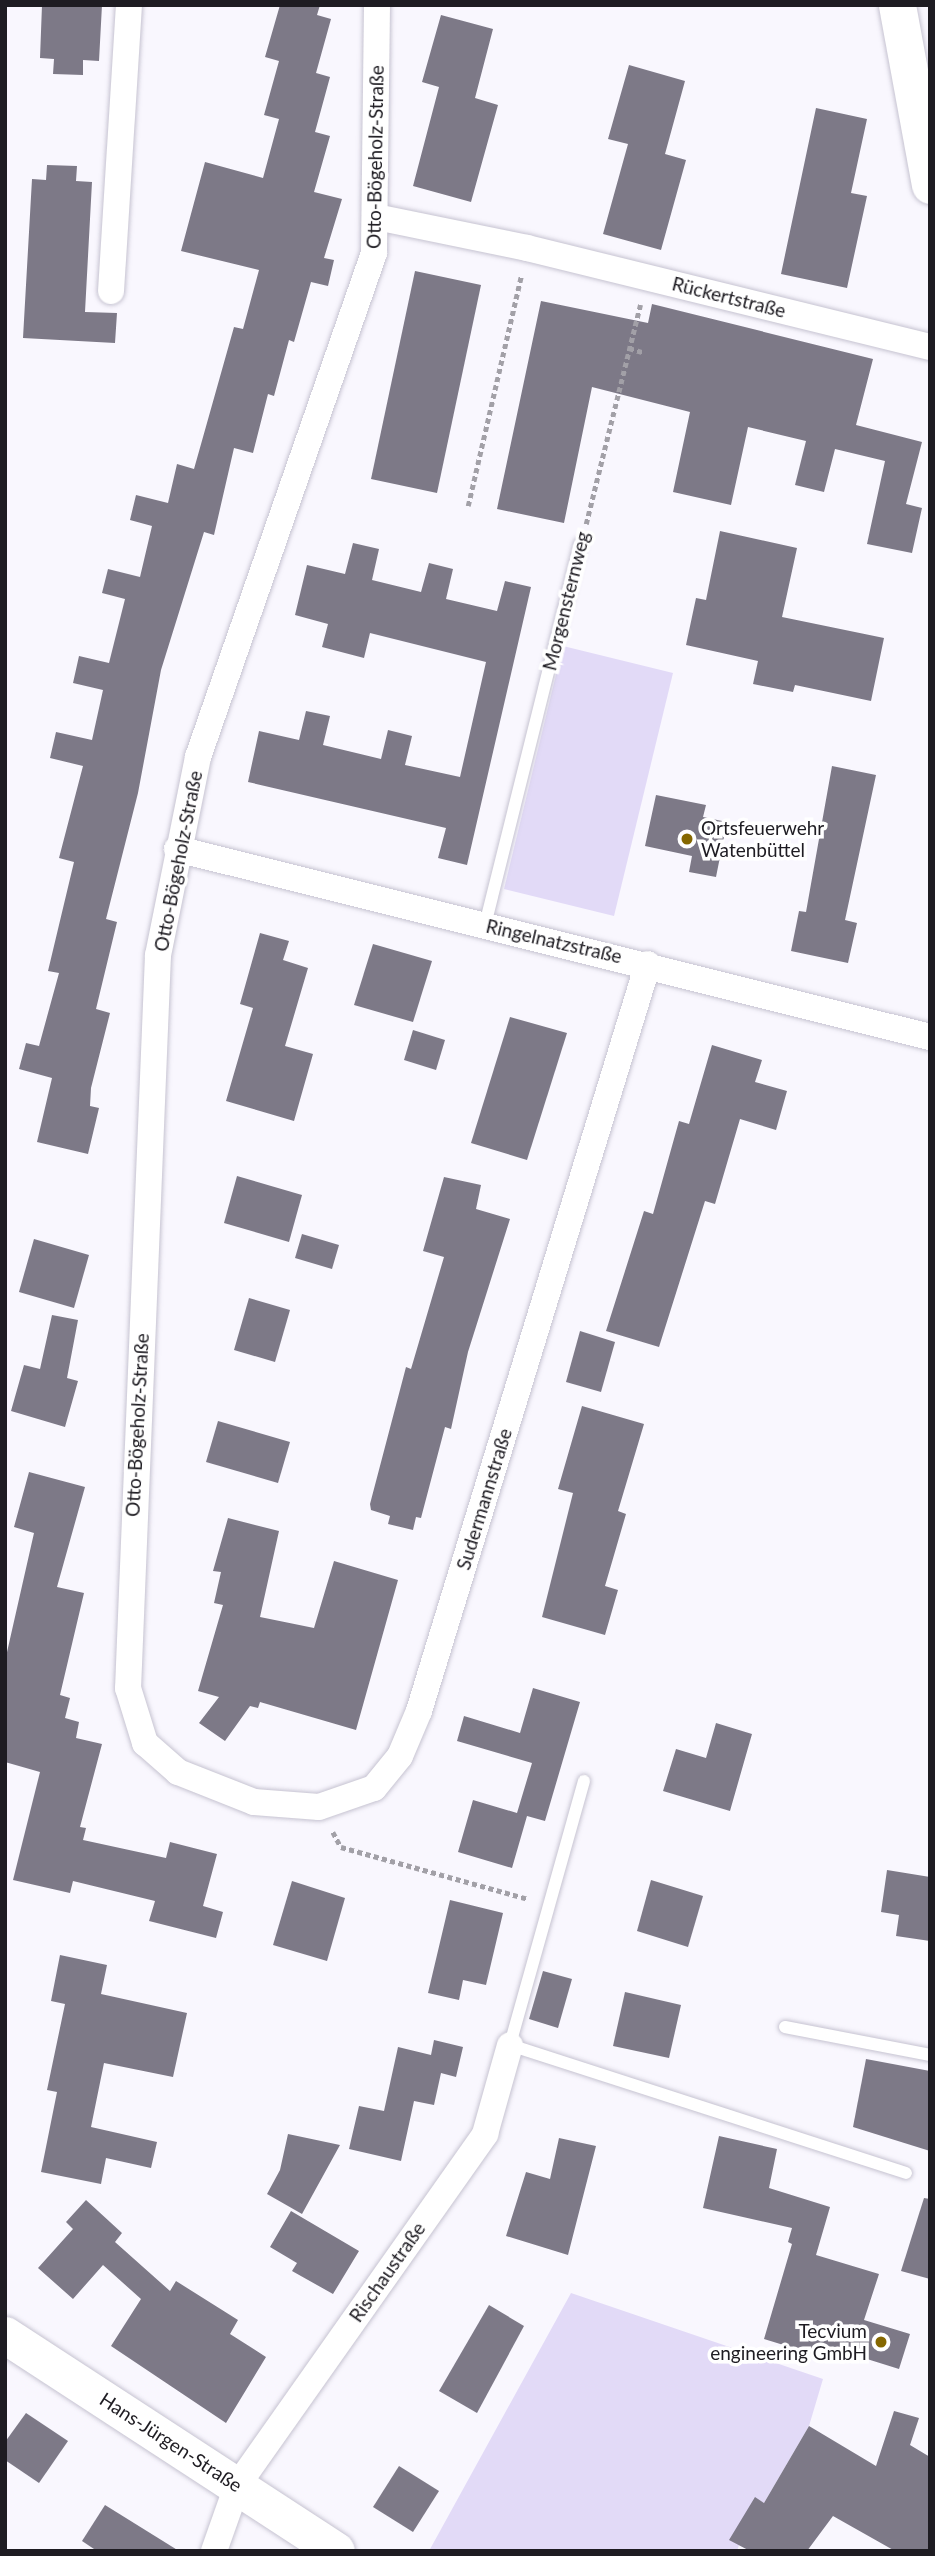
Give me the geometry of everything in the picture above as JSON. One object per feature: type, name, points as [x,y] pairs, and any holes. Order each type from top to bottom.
[{"type":"main road","points":[[897,5],[930,185]]},
{"type":"main road","name":"Hans-Jürgen-Straße","points":[[5,2334],[336,2551]]},
{"type":"street","points":[[111,292],[129,5]]},
{"type":"street","name":"Otto-Bögeholz-Straße","points":[[145,1743],[128,1688],[129,1594],[158,955],[177,849],[198,757],[374,253],[377,5]]},
{"type":"street","name":"Rückertstraße","points":[[376,217],[527,248],[930,347]]},
{"type":"street","name":"Ringelnatzstraße","points":[[177,849],[648,964],[930,1037]]},
{"type":"street","name":"Sudermannstraße","points":[[145,1743],[178,1772],[208,1786],[254,1802],[319,1807],[374,1788],[400,1756],[419,1711],[648,964]]},
{"type":"street","name":"Rischaustraße","points":[[214,2551],[237,2486],[485,2134],[510,2045]]},
{"type":"lane","name":"Morgensternweg","points":[[485,925],[580,544]]},
{"type":"lane","name":"Rischaustraße","points":[[510,2045],[584,1781]]},
{"type":"lane","points":[[785,2028],[930,2055]]},
{"type":"lane","points":[[510,2045],[906,2174]]},
{"type":"path","points":[[468,506],[527,248]]},
{"type":"path","name":"Morgensternweg","points":[[580,544],[648,277]]},
{"type":"path","points":[[629,348],[642,352]]},
{"type":"path","points":[[319,1807],[341,1847],[549,1905]]},
{"type":"shaded area","points":[[563,646],[673,673],[614,916],[504,889]]},
{"type":"shaded area","points":[[571,2293],[823,2379],[809,2426],[764,2503],[755,2498],[737,2551],[429,2551]]},
{"type":"building","points":[[42,5],[102,5],[99,61],[83,60],[83,75],[53,74],[54,59],[40,58]]},
{"type":"building","points":[[280,5],[320,5],[317,15],[331,19],[316,73],[330,77],[315,132],[330,136],[314,192],[342,199],[324,258],[334,260],[328,286],[311,282],[294,342],[289,340],[274,396],[268,394],[253,453],[234,448],[214,535],[204,532],[161,670],[138,793],[106,919],[117,922],[96,1009],[110,1013],[91,1088],[90,1106],[99,1108],[88,1154],[37,1142],[52,1078],[19,1069],[26,1043],[39,1046],[59,973],[48,971],[74,862],[59,858],[83,766],[50,758],[56,732],[92,740],[103,690],[73,683],[79,656],[109,663],[125,599],[102,593],[108,569],[140,577],[152,526],[130,520],[136,495],[168,503],[177,464],[194,469],[234,327],[243,329],[259,270],[181,251],[205,162],[263,178],[279,119],[264,115],[279,61],[265,57]]},
{"type":"building","points":[[441,15],[493,29],[475,98],[498,105],[471,202],[413,186],[439,87],[422,82]]},
{"type":"building","points":[[629,65],[685,81],[665,154],[686,160],[661,250],[603,234],[628,144],[608,139]]},
{"type":"building","points":[[816,108],[867,119],[851,193],[867,196],[847,288],[781,274]]},
{"type":"building","points":[[47,165],[77,166],[76,181],[92,182],[85,312],[117,313],[115,343],[23,338],[32,179],[46,180]]},
{"type":"building","points":[[415,271],[481,285],[437,493],[371,479]]},
{"type":"building","points":[[541,301],[648,323],[652,304],[873,359],[856,425],[922,442],[906,504],[922,508],[912,553],[867,544],[885,461],[835,449],[824,492],[795,485],[806,441],[748,427],[731,505],[673,492],[690,412],[592,387],[564,523],[497,509]]},
{"type":"building","points":[[720,531],[797,548],[782,617],[884,638],[871,701],[795,685],[793,692],[753,684],[758,661],[686,645],[696,598],[706,600]]},
{"type":"building","points":[[353,543],[379,549],[372,580],[421,592],[429,563],[453,569],[446,599],[497,611],[505,581],[531,587],[467,865],[438,858],[446,828],[248,782],[259,731],[299,740],[306,711],[330,716],[323,745],[381,759],[388,730],[412,736],[405,765],[460,777],[486,662],[370,633],[364,658],[322,647],[328,624],[295,615],[307,565],[345,574]]},
{"type":"building","points":[[832,766],[876,775],[845,920],[857,923],[848,963],[791,951],[799,911],[806,912]]},
{"type":"building","points":[[656,795],[706,805],[703,817],[727,822],[716,877],[689,872],[692,856],[645,846]]},
{"type":"building","points":[[260,933],[289,941],[283,960],[308,968],[285,1046],[313,1054],[294,1121],[226,1101],[253,1008],[240,1004]]},
{"type":"building","points":[[373,944],[432,961],[413,1022],[354,1005]]},
{"type":"building","points":[[510,1017],[567,1033],[527,1160],[471,1143]]},
{"type":"building","points":[[413,1030],[445,1040],[436,1070],[404,1060]]},
{"type":"building","points":[[712,1045],[762,1060],[755,1082],[787,1091],[776,1130],[740,1119],[715,1204],[705,1201],[659,1347],[606,1331],[644,1211],[653,1214],[679,1121],[689,1124]]},
{"type":"building","points":[[237,1176],[302,1195],[289,1242],[224,1223]]},
{"type":"building","points":[[444,1177],[481,1185],[476,1209],[510,1219],[468,1352],[451,1429],[445,1427],[421,1518],[416,1517],[413,1530],[388,1524],[390,1516],[371,1510],[370,1504],[406,1367],[411,1369],[444,1257],[423,1251]]},
{"type":"building","points":[[302,1234],[339,1245],[332,1269],[295,1258]]},
{"type":"building","points":[[34,1239],[89,1255],[74,1308],[19,1292]]},
{"type":"building","points":[[249,1298],[290,1310],[275,1362],[234,1350]]},
{"type":"building","points":[[52,1315],[78,1320],[67,1378],[78,1381],[65,1427],[11,1411],[24,1365],[40,1369]]},
{"type":"building","points":[[580,1331],[615,1342],[601,1392],[566,1382]]},
{"type":"building","points":[[582,1406],[644,1424],[618,1511],[626,1514],[605,1586],[618,1590],[605,1635],[542,1617],[573,1493],[558,1489]]},
{"type":"building","points":[[218,1421],[290,1442],[278,1483],[206,1462]]},
{"type":"building","points":[[29,1472],[85,1487],[57,1587],[84,1593],[60,1695],[70,1698],[65,1718],[79,1722],[76,1738],[102,1744],[80,1827],[86,1828],[83,1840],[166,1858],[170,1842],[217,1854],[203,1906],[223,1912],[216,1938],[149,1921],[155,1901],[73,1881],[70,1893],[13,1880],[40,1772],[5,1762],[5,1661],[34,1533],[14,1527]]},
{"type":"building","points":[[228,1518],[279,1531],[260,1617],[314,1628],[334,1561],[398,1580],[356,1730],[260,1702],[258,1708],[250,1706],[225,1741],[199,1723],[219,1697],[198,1691],[223,1605],[214,1603],[221,1572],[213,1571]]},
{"type":"building","points":[[533,1688],[580,1702],[545,1821],[527,1816],[512,1868],[458,1852],[473,1800],[517,1813],[532,1763],[457,1741],[464,1716],[520,1733]]},
{"type":"building","points":[[716,1723],[752,1734],[730,1811],[663,1791],[676,1749],[706,1758]]},
{"type":"building","points":[[887,1870],[930,1877],[930,1941],[896,1936],[899,1915],[881,1912]]},
{"type":"building","points":[[651,1880],[703,1896],[688,1947],[637,1931]]},
{"type":"building","points":[[292,1881],[345,1898],[327,1961],[273,1945]]},
{"type":"building","points":[[450,1900],[503,1913],[486,1985],[463,1980],[459,2000],[428,1993]]},
{"type":"building","points":[[60,1955],[107,1965],[101,1994],[187,2013],[173,2077],[104,2063],[91,2127],[157,2142],[151,2168],[106,2158],[101,2184],[41,2172],[57,2092],[47,2090],[65,2004],[51,2001]]},
{"type":"building","points":[[543,1971],[572,1979],[558,2028],[529,2019]]},
{"type":"building","points":[[625,1992],[681,2005],[669,2058],[613,2046]]},
{"type":"building","points":[[434,2040],[463,2047],[456,2077],[441,2073],[434,2105],[414,2101],[401,2161],[349,2149],[359,2106],[384,2111],[398,2047],[431,2055]]},
{"type":"building","points":[[866,2059],[930,2071],[930,2151],[853,2127]]},
{"type":"building","points":[[288,2134],[340,2145],[302,2214],[267,2194],[280,2170]]},
{"type":"building","points":[[719,2136],[777,2149],[769,2188],[830,2207],[816,2255],[879,2274],[864,2320],[910,2334],[899,2369],[819,2344],[816,2355],[764,2339],[792,2244],[788,2242],[792,2228],[703,2208]]},
{"type":"building","points":[[559,2138],[596,2146],[568,2255],[506,2236],[526,2172],[550,2179]]},
{"type":"building","points":[[924,2198],[930,2199],[930,2279],[901,2271]]},
{"type":"building","points":[[86,2200],[122,2233],[115,2242],[170,2291],[176,2281],[238,2320],[230,2334],[266,2357],[226,2423],[111,2346],[141,2299],[103,2265],[73,2299],[38,2268],[73,2229],[66,2222]]},
{"type":"building","points":[[291,2211],[359,2251],[333,2294],[292,2271],[297,2263],[270,2247]]},
{"type":"building","points":[[489,2305],[524,2326],[477,2413],[439,2391]]},
{"type":"building","points":[[894,2411],[919,2418],[910,2445],[930,2457],[930,2551],[895,2551],[833,2516],[807,2551],[750,2551],[729,2540],[755,2497],[764,2503],[809,2426],[876,2466]]},
{"type":"building","points":[[26,2413],[68,2441],[39,2483],[5,2460],[5,2442]]},
{"type":"building","points":[[399,2466],[439,2491],[413,2532],[373,2507]]},
{"type":"building","points":[[105,2505],[179,2551],[97,2551],[82,2541]]},
{"type":"place","name":"Ortsfeuerwehr Watenbüttel","points":[[687,839]]},
{"type":"place","name":"Tecvium engineering GmbH","points":[[881,2342]]}]
